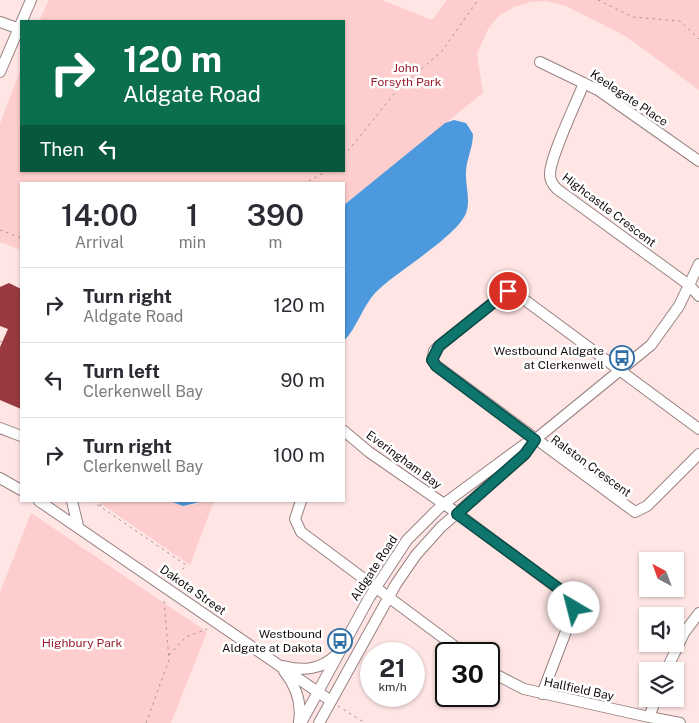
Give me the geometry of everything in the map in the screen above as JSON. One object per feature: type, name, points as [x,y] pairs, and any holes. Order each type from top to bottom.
[{"type":"street","points":[[21,20],[31,0]]},
{"type":"street","points":[[0,22],[17,28]]},
{"type":"street","points":[[0,72],[20,22]]},
{"type":"street","name":"Keelegate Place","points":[[540,62],[598,90],[699,161]]},
{"type":"street","name":"Highcastle Crescent","points":[[584,83],[553,162],[550,176],[551,181],[557,189],[689,285]]},
{"type":"street","name":"Aldgate Road","points":[[300,723],[339,652],[382,592],[416,555],[450,509],[519,448],[533,442],[622,371],[651,345],[665,329],[698,268]]},
{"type":"street","points":[[689,285],[699,296]]},
{"type":"street","points":[[533,442],[436,366],[432,360],[439,346],[504,294],[514,292],[699,429]]},
{"type":"street","points":[[0,428],[20,436]]},
{"type":"street","name":"Everingham Bay","points":[[345,431],[369,452],[565,593],[574,604],[574,614],[542,694]]},
{"type":"street","name":"Aldgate Road","points":[[318,723],[331,701],[407,540],[525,454],[533,442]]},
{"type":"street","name":"Ralston Crescent","points":[[533,442],[635,512],[647,506],[699,454]]},
{"type":"street","points":[[0,478],[20,489]]},
{"type":"street","name":"Dakota Street","points":[[41,502],[331,701]]},
{"type":"street","points":[[72,502],[78,526]]},
{"type":"street","points":[[301,502],[295,519],[298,529],[449,642]]},
{"type":"street","points":[[670,662],[684,633],[699,613]]},
{"type":"street","points":[[278,664],[295,668],[312,668],[322,666],[339,652]]},
{"type":"street","points":[[278,664],[298,695],[300,723]]},
{"type":"street","name":"Hallfield Bay","points":[[500,677],[524,690],[680,723]]},
{"type":"street","points":[[649,716],[653,707]]},
{"type":"path","points":[[345,155],[398,89],[442,51],[478,0]]},
{"type":"path","points":[[598,0],[633,17],[680,20],[699,39]]},
{"type":"path","points":[[307,182],[325,172]]},
{"type":"path","points":[[0,230],[20,238]]},
{"type":"path","points":[[94,502],[186,565],[163,600],[169,655],[164,678],[146,723]]},
{"type":"path","points":[[100,506],[102,502]]},
{"type":"path","points":[[169,655],[186,637],[207,629]]},
{"type":"path","points":[[331,701],[365,723]]},
{"type":"green space","name":"John Forsyth Park","points":[[49,0],[382,0],[432,20],[447,0],[699,0],[699,90],[627,37],[566,6],[546,1],[530,2],[514,7],[500,15],[489,27],[477,54],[483,93],[345,204],[345,182],[20,182],[20,250],[0,242],[0,124],[20,71],[20,172],[345,172],[345,20],[39,20]]},
{"type":"green space","points":[[98,502],[176,502],[195,505],[202,502],[214,502],[190,565]]},
{"type":"green space","name":"Highbury Park","points":[[31,513],[207,632],[171,723],[0,723],[0,592]]},
{"type":"water","points":[[454,120],[466,123],[473,134],[466,171],[468,203],[466,213],[451,233],[375,293],[345,340],[345,204],[445,123]]},
{"type":"water","points":[[173,502],[200,502],[183,506]]},
{"type":"building","points":[[9,283],[20,288],[20,409],[0,400],[0,347],[8,329],[0,326],[0,287]]},
{"type":"place","name":"Westbound Aldgate at Clerkenwell","points":[[622,358]]},
{"type":"place","name":"Westbound Aldgate at Dakota","points":[[340,641]]},
{"type":"route","points":[[508,291],[439,346],[434,351],[432,360],[436,366],[535,440],[531,443],[525,454],[457,514],[568,595],[572,599],[574,608]]}]
